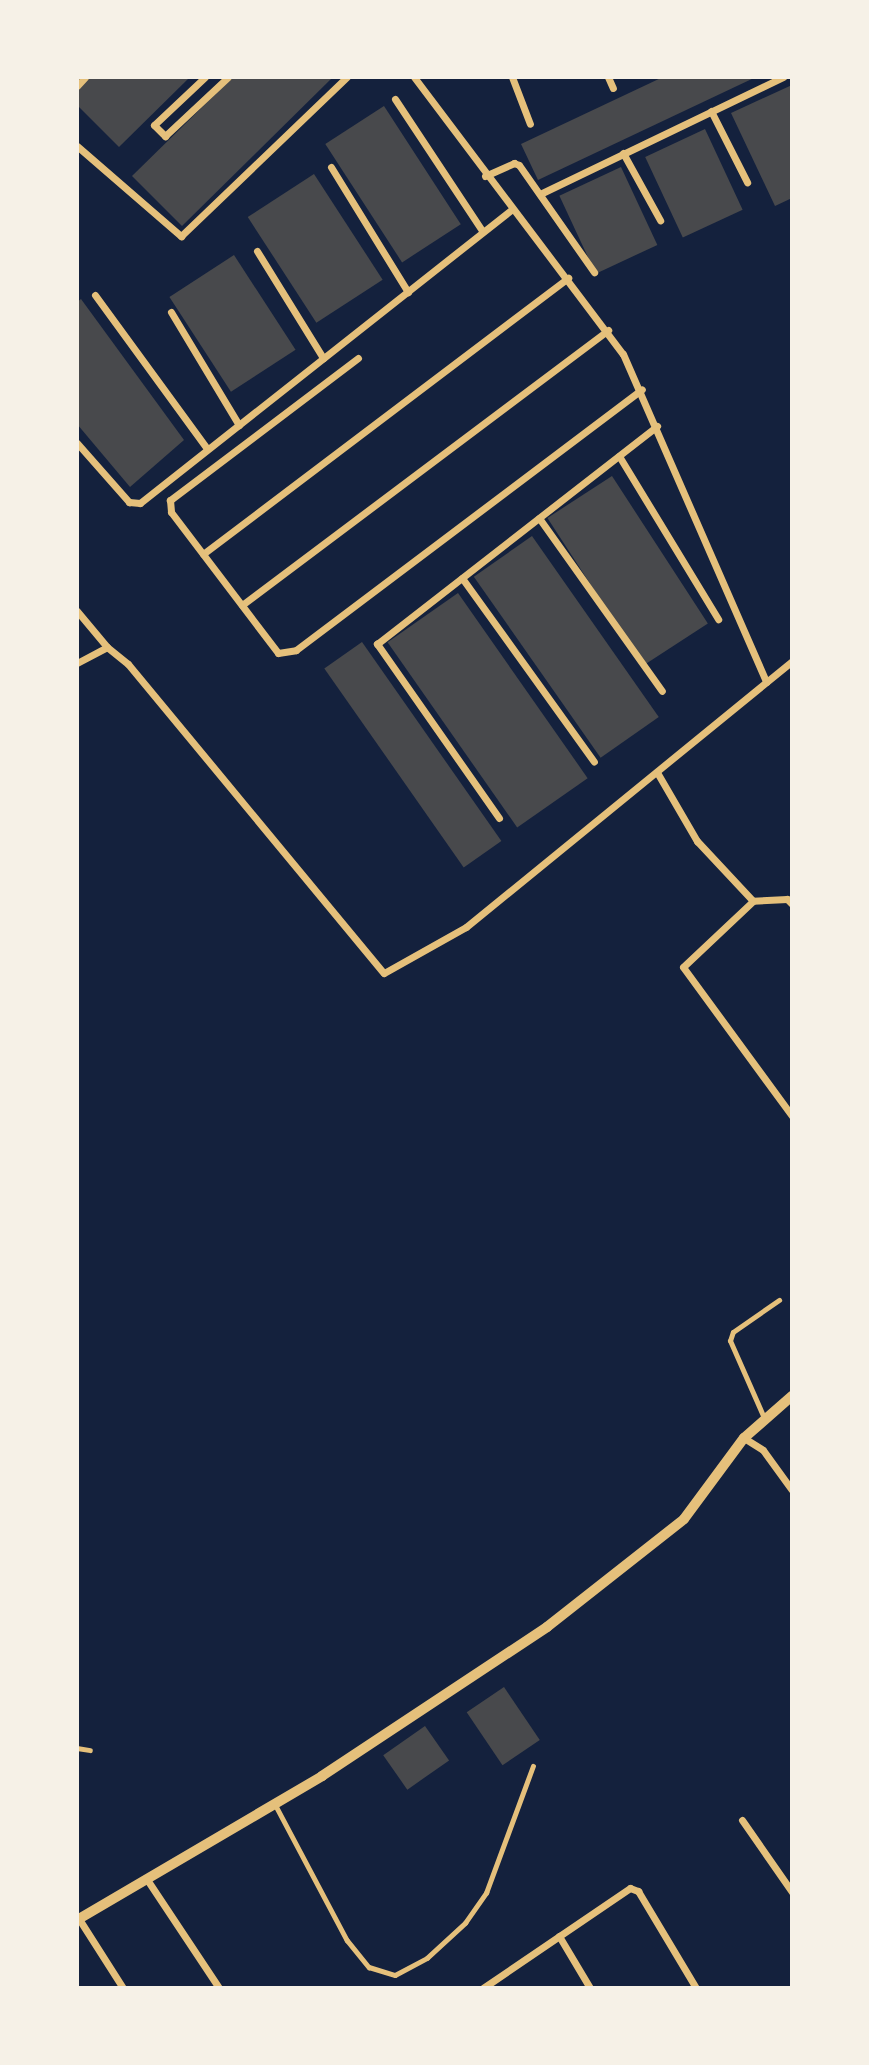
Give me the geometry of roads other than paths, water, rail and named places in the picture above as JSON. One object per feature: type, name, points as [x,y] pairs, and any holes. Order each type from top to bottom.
[{"type":"street","points":[[77,86],[85,77]]},
{"type":"street","points":[[205,77],[154,125],[165,136],[228,77]]},
{"type":"street","points":[[77,146],[181,236],[347,77]]},
{"type":"street","points":[[414,77],[485,176],[608,330],[642,388],[766,682]]},
{"type":"street","points":[[512,77],[530,124]]},
{"type":"street","points":[[608,77],[613,88]]},
{"type":"street","points":[[540,194],[783,77]]},
{"type":"street","points":[[395,99],[483,232]]},
{"type":"street","points":[[712,111],[747,182]]},
{"type":"street","points":[[623,153],[660,220]]},
{"type":"street","points":[[485,176],[517,164],[594,272]]},
{"type":"street","points":[[331,167],[408,292]]},
{"type":"street","points":[[77,443],[134,504],[206,447],[239,425],[512,209]]},
{"type":"street","points":[[257,251],[323,358]]},
{"type":"street","points":[[203,554],[568,278]]},
{"type":"street","points":[[95,295],[206,447]]},
{"type":"street","points":[[171,312],[239,425]]},
{"type":"street","points":[[242,605],[608,330]]},
{"type":"street","points":[[358,358],[170,500],[171,512],[278,653],[296,650],[642,388]]},
{"type":"street","points":[[499,818],[377,644],[657,426]]},
{"type":"street","points":[[619,456],[718,619]]},
{"type":"street","points":[[539,518],[662,691]]},
{"type":"street","points":[[462,578],[594,762]]},
{"type":"street","points":[[77,611],[107,647],[128,664],[384,973],[466,927],[658,774],[792,661]]},
{"type":"street","points":[[77,663],[107,647]]},
{"type":"street","points":[[658,774],[697,841],[753,901]]},
{"type":"street","points":[[792,904],[787,899],[753,901],[683,967],[792,1116]]},
{"type":"street","points":[[124,1988],[78,1919],[275,1803],[547,1627],[684,1519],[744,1438],[792,1396]]},
{"type":"street","points":[[744,1438],[763,1450],[792,1490]]},
{"type":"street","points":[[742,1820],[792,1892]]},
{"type":"street","points":[[146,1878],[219,1988]]},
{"type":"street","points":[[485,1987],[634,1889],[696,1988]]},
{"type":"street","points":[[559,1936],[590,1988]]},
{"type":"lane","points":[[764,1419],[730,1340],[733,1332],[779,1300]]},
{"type":"lane","points":[[77,1748],[90,1750]]},
{"type":"lane","points":[[275,1803],[347,1940],[369,1967],[395,1975],[427,1958],[465,1923],[486,1893],[533,1766]]}]
